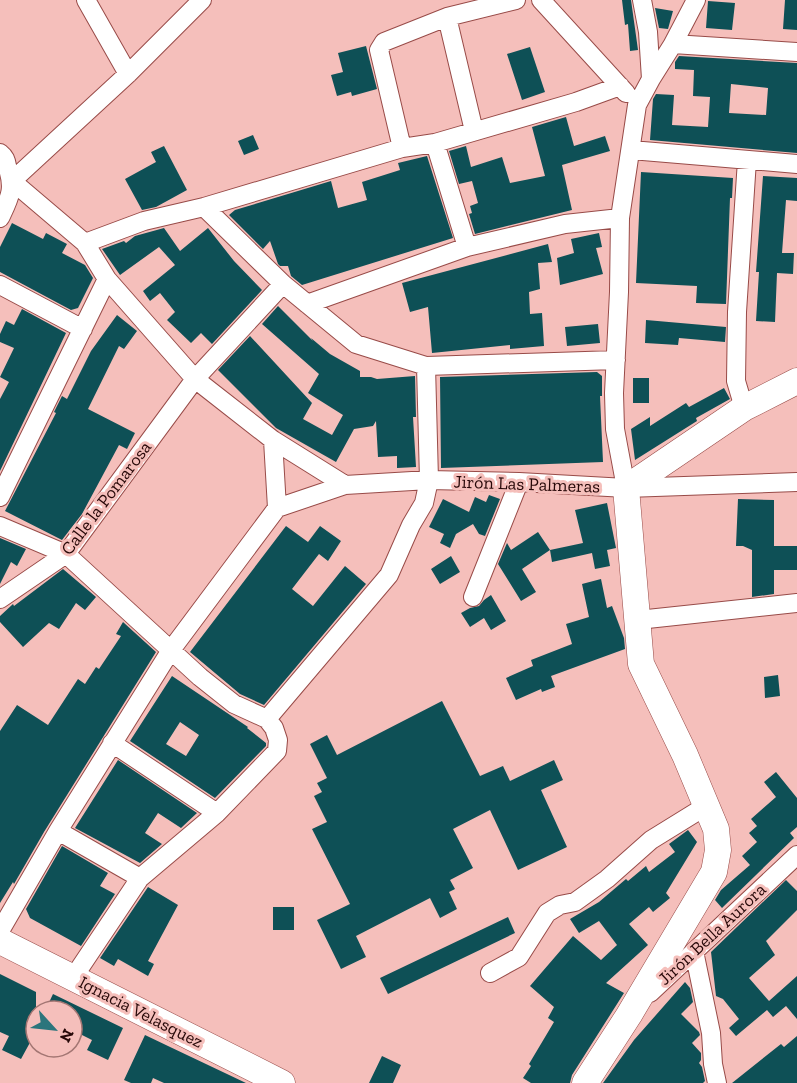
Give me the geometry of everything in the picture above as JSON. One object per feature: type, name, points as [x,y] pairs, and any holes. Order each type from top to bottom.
[{"type":"main road","points":[[585,1083],[629,1015],[714,872],[718,850],[716,829],[685,755],[641,664],[626,488],[744,408],[797,381]]},
{"type":"main road","name":"Ignacia Velasquez","points":[[0,941],[282,1083]]},
{"type":"street","points":[[86,0],[128,74]]},
{"type":"street","points":[[12,181],[128,74],[202,0]]},
{"type":"street","points":[[402,148],[379,50],[381,45],[447,17],[516,0]]},
{"type":"street","points":[[541,0],[638,105]]},
{"type":"street","points":[[642,0],[648,32],[651,79]]},
{"type":"street","points":[[626,488],[615,429],[614,393],[620,218],[638,105],[696,0]]},
{"type":"street","points":[[447,17],[474,131]]},
{"type":"street","points":[[673,44],[797,52]]},
{"type":"street","points":[[85,243],[144,221],[204,207],[402,148],[435,143],[576,102],[620,86]]},
{"type":"street","points":[[435,143],[467,247]]},
{"type":"street","points":[[631,150],[797,164]]},
{"type":"street","points":[[0,153],[4,157],[12,181],[10,196],[0,218]]},
{"type":"street","points":[[744,408],[736,381],[737,312],[747,160]]},
{"type":"street","points":[[12,181],[85,243],[107,279],[195,379],[273,440],[345,485]]},
{"type":"street","points":[[204,207],[283,284],[356,344],[426,366],[616,360]]},
{"type":"street","points":[[307,304],[467,247],[565,224],[620,218]]},
{"type":"street","points":[[0,497],[107,279]]},
{"type":"street","name":"Calle la Pomarosa","points":[[0,599],[66,554],[195,379],[283,284]]},
{"type":"street","points":[[0,285],[83,329]]},
{"type":"street","points":[[267,719],[389,575],[411,525],[424,503],[429,480],[426,366]]},
{"type":"street","points":[[0,931],[58,831],[171,650],[277,508],[273,440]]},
{"type":"street","name":"Jirón Las Palmeras","points":[[277,508],[345,485],[429,480],[626,488],[797,482]]},
{"type":"street","points":[[473,597],[519,482]]},
{"type":"street","points":[[0,526],[66,554],[200,678],[234,704],[267,719],[274,728],[278,740],[278,751],[217,813],[140,878],[73,978]]},
{"type":"street","points":[[638,620],[797,603]]},
{"type":"street","points":[[112,743],[217,813]]},
{"type":"street","points":[[490,973],[519,957],[548,914],[560,905],[575,902],[607,879],[651,840],[706,806]]},
{"type":"street","points":[[58,831],[140,878]]},
{"type":"street","name":"Jirón Bella Aurora","points":[[629,1015],[797,855]]},
{"type":"street","points":[[694,951],[711,1032],[717,1083]]},
{"type":"building","points":[[622,0],[631,0],[638,50],[630,51],[628,24],[625,25]]},
{"type":"building","points":[[785,0],[797,0],[797,30],[783,29]]},
{"type":"building","points":[[708,1],[735,3],[732,30],[706,28]]},
{"type":"building","points":[[655,8],[673,11],[668,29],[659,28]]},
{"type":"building","points":[[366,46],[377,89],[352,96],[351,92],[337,96],[331,75],[343,72],[338,53]]},
{"type":"building","points":[[530,47],[545,92],[522,100],[507,54]]},
{"type":"building","points":[[679,56],[797,63],[797,153],[650,140],[653,99],[656,94],[674,95],[672,125],[708,127],[710,97],[693,96],[694,70],[675,69],[675,62]],"holes":[[[731,84],[768,88],[766,115],[729,113]]]},
{"type":"building","points":[[566,117],[574,146],[605,136],[610,151],[562,165],[572,210],[475,234],[469,214],[472,213],[470,206],[478,203],[472,181],[459,184],[449,151],[466,146],[471,167],[502,157],[510,183],[545,176],[532,127]]},
{"type":"building","points":[[253,135],[259,149],[244,155],[238,141]]},
{"type":"building","points":[[164,146],[187,190],[156,207],[142,210],[125,179],[156,162],[151,152]]},
{"type":"building","points":[[427,156],[453,238],[302,285],[291,276],[288,266],[278,264],[270,241],[263,249],[229,215],[235,210],[331,181],[338,208],[367,200],[362,182],[400,170],[398,163]]},
{"type":"building","points":[[641,172],[733,178],[732,198],[730,198],[726,304],[696,303],[697,286],[636,283]]},
{"type":"building","points":[[763,176],[797,178],[797,201],[786,200],[782,253],[794,253],[793,274],[777,273],[775,322],[756,321],[759,272],[756,272]]},
{"type":"building","points":[[12,223],[43,239],[46,233],[67,244],[62,253],[85,265],[93,278],[78,308],[71,310],[0,272],[0,247]]},
{"type":"building","points":[[164,228],[180,251],[208,228],[234,261],[262,290],[212,344],[201,333],[191,343],[167,320],[175,312],[160,293],[150,301],[143,291],[175,265],[159,247],[120,275],[102,249],[124,241],[126,243],[135,236]]},
{"type":"building","points":[[599,233],[602,247],[596,248],[603,274],[560,285],[557,258],[574,253],[571,239]]},
{"type":"building","points":[[548,244],[552,262],[538,263],[540,289],[529,292],[530,314],[542,313],[544,346],[510,349],[510,345],[432,353],[428,307],[410,312],[402,283]]},
{"type":"building","points":[[278,306],[313,341],[311,338],[330,354],[360,371],[360,377],[377,379],[415,376],[416,417],[413,417],[416,467],[397,468],[397,456],[378,457],[376,421],[373,426],[354,429],[336,462],[276,428],[218,370],[250,336],[312,403],[303,419],[332,435],[343,415],[308,393],[319,374],[262,324]]},
{"type":"building","points":[[22,309],[66,333],[0,471],[0,399],[9,382],[0,377],[14,348],[0,342],[0,334],[6,321],[14,325]]},
{"type":"building","points":[[117,315],[137,331],[124,349],[119,346],[88,409],[135,433],[127,449],[119,445],[82,514],[62,540],[5,511],[56,413],[54,412],[62,396],[67,399],[91,351]]},
{"type":"building","points":[[646,320],[726,327],[725,342],[679,338],[678,345],[645,343]]},
{"type":"building","points":[[598,324],[600,343],[567,346],[565,327]]},
{"type":"building","points":[[597,372],[602,376],[602,396],[600,396],[603,462],[441,468],[440,377]]},
{"type":"building","points":[[633,378],[649,378],[649,403],[633,403]]},
{"type":"building","points":[[724,388],[730,399],[696,418],[697,421],[635,460],[631,429],[650,417],[650,426],[686,403],[689,407]]},
{"type":"building","points":[[489,495],[500,499],[485,536],[479,534],[473,524],[456,534],[450,548],[440,543],[444,534],[429,527],[443,499],[469,512],[475,497],[486,502]]},
{"type":"building","points":[[738,499],[774,500],[774,546],[797,546],[797,570],[774,570],[774,594],[752,597],[752,550],[736,546]]},
{"type":"building","points":[[607,503],[616,548],[607,550],[610,566],[595,569],[592,553],[552,562],[550,550],[583,543],[575,510]]},
{"type":"building","points":[[286,526],[308,542],[320,526],[341,541],[328,561],[319,554],[292,589],[313,606],[345,566],[366,584],[264,705],[240,694],[190,652]]},
{"type":"building","points":[[538,532],[550,550],[522,569],[536,592],[521,601],[498,564],[507,543],[511,550]]},
{"type":"building","points":[[0,538],[26,549],[17,566],[11,562],[0,584]]},
{"type":"building","points":[[451,556],[460,572],[440,584],[431,569]]},
{"type":"building","points":[[63,569],[96,597],[85,610],[76,603],[59,629],[49,623],[23,647],[0,622],[0,616],[13,604],[14,606]]},
{"type":"building","points":[[601,579],[607,608],[612,606],[624,638],[625,649],[551,676],[555,687],[542,692],[541,689],[516,700],[506,678],[533,666],[531,660],[572,644],[566,624],[589,617],[582,584]]},
{"type":"building","points":[[491,595],[506,621],[491,630],[484,618],[470,627],[461,613],[479,606]]},
{"type":"building","points":[[123,622],[156,652],[14,884],[13,882],[0,903],[0,731],[17,705],[48,725],[78,679],[85,684],[96,667],[99,669],[121,636],[116,634]]},
{"type":"building","points":[[778,675],[780,696],[765,698],[764,677]]},
{"type":"building","points":[[172,676],[248,727],[266,743],[266,746],[215,798],[130,741]],"holes":[[[180,722],[199,735],[186,756],[166,744]]]},
{"type":"building","points":[[442,701],[480,776],[503,766],[510,781],[554,760],[563,780],[541,790],[567,847],[518,870],[490,810],[453,829],[473,868],[450,880],[455,889],[449,892],[457,909],[440,918],[430,898],[356,936],[366,957],[341,969],[317,920],[350,904],[312,829],[327,822],[314,796],[322,792],[317,783],[327,778],[310,744],[327,735],[337,755]]},
{"type":"building","points":[[118,760],[197,813],[181,828],[158,813],[145,833],[162,844],[140,863],[75,828]]},
{"type":"building","points":[[776,772],[797,798],[797,827],[790,833],[794,838],[722,908],[715,900],[721,890],[750,865],[742,856],[757,842],[749,833],[757,826],[751,819],[776,797],[764,782]]},
{"type":"building","points":[[688,830],[697,842],[666,893],[670,898],[653,912],[649,907],[629,924],[648,945],[606,983],[624,993],[572,1075],[570,1083],[531,1083],[523,1078],[554,1022],[548,1018],[554,1007],[530,986],[573,936],[601,960],[617,945],[599,921],[579,933],[570,919],[599,902],[626,879],[628,881],[646,866],[649,872],[675,852],[669,844]]},
{"type":"building","points":[[62,846],[108,873],[100,886],[115,894],[81,946],[30,918],[26,909]]},
{"type":"building","points":[[786,880],[797,891],[797,910],[766,941],[775,955],[749,978],[769,1001],[797,976],[797,1019],[786,1006],[773,1017],[767,1010],[736,1036],[729,1028],[739,1019],[723,999],[716,996],[711,952]]},
{"type":"building","points":[[148,887],[178,905],[148,961],[154,964],[148,976],[118,959],[114,966],[100,958]]},
{"type":"building","points":[[273,907],[294,907],[294,930],[273,930]]},
{"type":"building","points":[[508,917],[515,933],[388,994],[380,978]]},
{"type":"building","points":[[0,974],[36,992],[36,999],[24,999],[24,1054],[21,1059],[2,1050],[9,1036],[0,1032]]},
{"type":"building","points":[[685,982],[690,988],[693,1002],[681,1014],[699,1032],[700,1035],[692,1043],[701,1053],[699,1063],[705,1081],[703,1083],[603,1083],[634,1040]]},
{"type":"building","points":[[53,994],[63,999],[51,999]]},
{"type":"building","points":[[84,1009],[123,1028],[108,1060],[87,1050],[92,1040],[84,1036]]},
{"type":"building","points":[[145,1035],[246,1083],[164,1083],[153,1078],[151,1083],[131,1083],[124,1080]]},
{"type":"building","points":[[797,1036],[797,1083],[732,1083],[781,1044],[784,1047]]},
{"type":"building","points":[[382,1056],[401,1065],[393,1083],[369,1083]]}]
